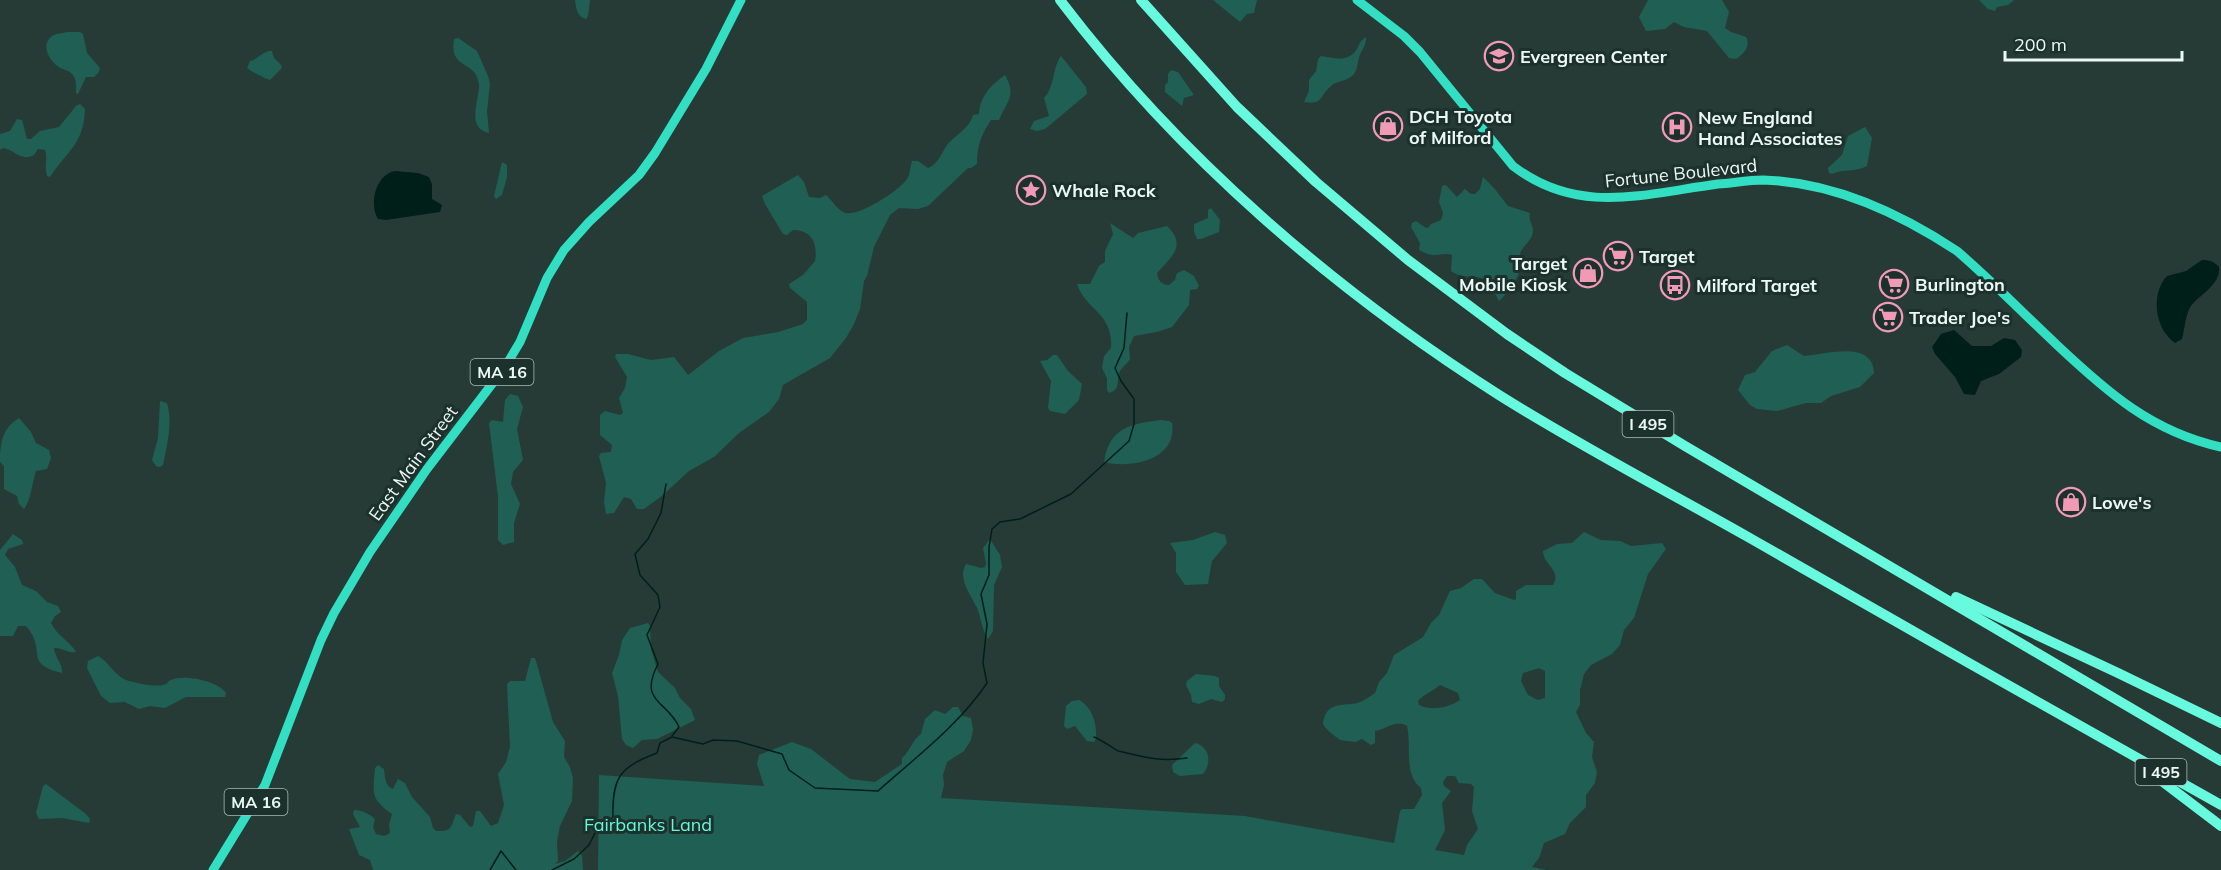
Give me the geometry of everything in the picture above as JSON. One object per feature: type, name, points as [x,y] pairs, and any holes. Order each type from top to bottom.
[{"type":"highway","name":"I 495","points":[[1060,0],[1115,67],[1189,147],[1299,248],[1348,289],[1397,325],[1511,402],[2221,805]]},
{"type":"highway","name":"I 495","points":[[1141,0],[1237,107],[1316,182],[1354,216],[1457,298],[1507,334],[1604,397],[2221,761]]},
{"type":"highway","points":[[1882,561],[2018,628],[2118,672],[2221,723]]},
{"type":"highway","points":[[2101,737],[2221,826]]},
{"type":"main road","name":"East Main Street","points":[[213,870],[259,797],[324,634],[365,560],[422,476],[505,367],[520,342],[547,278],[564,250],[586,225],[639,175],[655,153],[702,77],[741,0]]},
{"type":"main road","name":"Fortune Boulevard","points":[[1357,0],[1420,52],[1513,166],[1545,187],[1581,196],[1611,198],[1766,180],[1840,194],[1881,210],[1958,251],[2091,376],[2140,415],[2180,435],[2221,447]]},
{"type":"green space","points":[[575,0],[590,0],[586,19],[579,14]]},
{"type":"green space","points":[[1213,0],[1257,0],[1254,13],[1247,14],[1240,22]]},
{"type":"green space","points":[[1648,0],[1722,0],[1729,12],[1725,28],[1746,37],[1748,44],[1746,50],[1736,59],[1729,58],[1707,31],[1684,27],[1674,22],[1665,29],[1646,31],[1639,17]]},
{"type":"green space","points":[[1979,0],[2014,0],[2008,5],[1997,7],[1995,11],[1988,9]]},
{"type":"green space","points":[[68,32],[83,34],[87,53],[100,68],[94,77],[86,77],[78,94],[74,76],[55,64],[46,47],[49,38]]},
{"type":"green space","points":[[1366,37],[1354,75],[1332,85],[1318,101],[1304,102],[1309,91],[1309,80],[1316,71],[1318,59],[1321,56],[1345,58],[1357,49]]},
{"type":"green space","points":[[458,38],[477,51],[488,76],[490,84],[487,111],[489,133],[477,125],[475,112],[479,84],[473,71],[455,56],[454,39]]},
{"type":"green space","points":[[272,51],[274,58],[282,66],[270,80],[247,68],[250,61]]},
{"type":"green space","points":[[1061,56],[1086,87],[1087,94],[1045,129],[1037,131],[1030,129],[1034,121],[1049,116],[1044,98],[1048,94]]},
{"type":"green space","points":[[1171,70],[1178,72],[1194,95],[1184,98],[1182,106],[1165,92],[1168,74]]},
{"type":"green space","points":[[1005,75],[1009,82],[1010,98],[999,120],[991,120],[980,141],[977,164],[968,168],[928,206],[918,209],[899,208],[890,215],[874,247],[864,281],[860,309],[854,324],[830,358],[783,385],[779,399],[769,412],[739,433],[714,457],[689,471],[644,509],[637,509],[631,499],[624,497],[614,513],[606,514],[604,502],[606,483],[599,456],[601,453],[611,452],[612,445],[600,435],[600,415],[605,411],[620,415],[623,413],[619,398],[625,388],[627,377],[615,357],[616,354],[628,354],[651,360],[674,357],[688,375],[719,351],[743,338],[778,332],[803,324],[807,320],[807,302],[790,288],[789,284],[803,275],[815,261],[816,249],[812,239],[805,232],[793,230],[787,235],[783,234],[762,196],[798,175],[804,182],[809,197],[820,198],[826,195],[843,212],[857,212],[867,208],[903,184],[908,177],[912,161],[918,161],[928,168],[934,164],[947,145],[965,128],[973,115],[979,114],[987,92]]},
{"type":"green space","points":[[80,104],[85,109],[82,131],[50,177],[46,173],[45,150],[38,149],[34,155],[25,157],[7,149],[0,150],[0,134],[10,131],[17,119],[22,120],[27,139],[31,139],[40,131],[59,127]]},
{"type":"green space","points":[[1865,127],[1872,138],[1867,166],[1829,173],[1828,168],[1842,155],[1848,136]]},
{"type":"green space","points":[[502,162],[507,165],[507,177],[502,195],[496,199],[494,196]]},
{"type":"green space","points":[[1483,177],[1508,206],[1530,213],[1533,229],[1532,237],[1520,253],[1521,265],[1516,280],[1499,301],[1492,286],[1486,280],[1451,271],[1452,255],[1434,255],[1419,250],[1420,243],[1411,227],[1416,221],[1426,228],[1441,220],[1443,213],[1439,202],[1442,186],[1446,185],[1457,197],[1465,189],[1475,194],[1480,189]]},
{"type":"green space","points":[[1211,208],[1220,220],[1219,232],[1197,239],[1194,224],[1208,218],[1208,210]]},
{"type":"green space","points":[[1110,223],[1133,238],[1138,233],[1167,226],[1173,233],[1176,246],[1171,257],[1157,273],[1159,280],[1169,285],[1175,280],[1177,273],[1184,270],[1194,276],[1199,286],[1197,289],[1190,290],[1189,305],[1172,327],[1134,336],[1129,347],[1130,359],[1120,371],[1115,390],[1109,393],[1107,378],[1102,368],[1104,356],[1111,348],[1108,327],[1086,300],[1077,284],[1090,284],[1099,266],[1105,262],[1105,251],[1113,234]]},
{"type":"green space","points":[[1787,345],[1804,356],[1856,352],[1871,362],[1874,373],[1860,387],[1831,396],[1821,403],[1806,403],[1777,411],[1757,409],[1750,405],[1738,390],[1745,375],[1755,372],[1772,351]]},
{"type":"green space","points":[[1057,355],[1068,371],[1082,384],[1079,400],[1065,414],[1050,411],[1048,408],[1051,381],[1040,361],[1047,360]]},
{"type":"green space","points":[[510,394],[518,396],[523,407],[517,429],[523,460],[513,472],[511,484],[520,504],[514,523],[514,542],[503,545],[498,540],[498,497],[489,423],[492,420],[503,422],[505,400]]},
{"type":"green space","points":[[160,401],[167,403],[169,434],[163,465],[160,467],[156,466],[152,460],[158,438]]},
{"type":"green space","points":[[19,418],[31,432],[36,443],[49,450],[51,458],[47,469],[36,471],[30,496],[24,509],[19,504],[17,496],[4,489],[4,466],[0,462],[3,437],[13,422]]},
{"type":"green space","points":[[1161,420],[1172,423],[1172,436],[1168,446],[1160,453],[1139,462],[1115,464],[1104,462],[1107,450],[1116,434],[1140,423]]},
{"type":"green space","points":[[1215,532],[1225,535],[1227,543],[1212,561],[1208,584],[1185,585],[1176,572],[1176,553],[1170,543],[1193,540]]},
{"type":"green space","name":"Fairbanks Land","points":[[1584,532],[1601,540],[1620,541],[1631,546],[1662,543],[1666,549],[1648,574],[1634,618],[1624,630],[1620,645],[1612,654],[1591,665],[1584,674],[1580,690],[1580,705],[1576,712],[1586,733],[1594,742],[1592,757],[1597,772],[1595,783],[1586,795],[1586,807],[1570,823],[1565,834],[1544,843],[1539,858],[1532,867],[1547,870],[598,870],[599,775],[764,786],[757,764],[759,755],[792,742],[811,749],[850,779],[875,782],[902,764],[902,758],[921,734],[925,719],[935,710],[945,714],[953,707],[958,707],[963,716],[971,718],[973,730],[971,740],[964,751],[947,762],[943,775],[944,785],[941,798],[1245,816],[1394,843],[1400,811],[1414,809],[1422,795],[1421,788],[1415,782],[1410,768],[1407,726],[1395,724],[1375,731],[1375,743],[1371,745],[1362,739],[1355,742],[1340,740],[1323,724],[1326,713],[1333,707],[1358,703],[1375,693],[1394,655],[1423,637],[1439,615],[1450,591],[1461,588],[1474,579],[1482,579],[1495,593],[1514,600],[1516,591],[1526,585],[1553,585],[1554,571],[1543,551],[1557,544],[1572,543]],"holes":[[[1539,668],[1545,671],[1545,698],[1538,700],[1528,695],[1521,681],[1523,673]],[[1440,685],[1458,693],[1460,700],[1440,708],[1429,708],[1419,705],[1420,699]],[[1447,776],[1455,776],[1459,783],[1471,784],[1474,787],[1472,811],[1478,829],[1467,845],[1464,855],[1435,850],[1445,830],[1442,803],[1451,791],[1444,786],[1443,782]]]},
{"type":"green space","points":[[13,534],[22,540],[23,544],[8,549],[5,555],[15,567],[22,585],[36,591],[47,602],[58,606],[61,612],[51,623],[76,652],[54,648],[62,673],[50,669],[39,660],[35,642],[26,626],[18,626],[13,636],[0,636],[0,550]]},
{"type":"green space","points":[[990,539],[1000,555],[1002,567],[994,585],[993,631],[988,639],[963,575],[966,564],[985,567],[983,548]]},
{"type":"green space","points":[[648,623],[651,649],[658,672],[675,688],[680,698],[691,709],[695,720],[657,739],[642,740],[633,748],[626,745],[622,739],[618,696],[612,673],[622,640],[630,628]]},
{"type":"green space","points":[[98,656],[126,680],[159,685],[177,678],[192,678],[216,685],[226,693],[225,697],[186,697],[165,708],[150,706],[139,709],[125,702],[110,703],[101,696],[87,668],[88,661]]},
{"type":"green space","points":[[531,658],[535,658],[553,722],[565,741],[564,757],[573,778],[572,801],[560,826],[557,841],[558,861],[555,864],[565,861],[578,851],[582,855],[583,870],[373,870],[370,860],[359,855],[349,829],[360,827],[353,814],[354,810],[357,810],[375,819],[373,827],[376,834],[384,836],[390,833],[389,825],[392,814],[380,804],[374,795],[375,768],[378,765],[384,769],[390,788],[393,789],[398,779],[405,783],[412,797],[430,817],[436,831],[448,829],[456,814],[460,815],[470,827],[473,826],[476,811],[480,811],[491,826],[498,823],[504,805],[498,774],[506,762],[510,747],[507,684],[510,681],[525,681]]},
{"type":"green space","points":[[1196,674],[1219,678],[1219,686],[1225,699],[1222,702],[1211,699],[1199,704],[1192,702],[1186,685],[1187,681]]},
{"type":"green space","points":[[1079,700],[1088,707],[1095,722],[1096,739],[1094,742],[1087,741],[1075,726],[1067,729],[1064,726],[1066,706],[1072,701]]},
{"type":"green space","points":[[1195,743],[1204,748],[1208,756],[1208,765],[1203,774],[1180,776],[1173,772],[1172,765]]},
{"type":"green space","points":[[46,784],[86,814],[90,819],[89,823],[62,818],[39,819],[36,813],[43,786]]},
{"type":"shaded area","points":[[395,171],[418,173],[429,177],[432,184],[432,199],[442,205],[440,212],[386,220],[378,219],[375,213],[374,198],[378,184],[388,174]]},
{"type":"shaded area","points":[[2202,260],[2215,263],[2219,267],[2219,273],[2213,284],[2191,306],[2182,339],[2175,343],[2168,337],[2159,320],[2158,292],[2167,276],[2186,271]]},
{"type":"shaded area","points":[[1954,330],[1972,346],[1991,346],[2004,338],[2015,340],[2022,350],[2021,357],[1999,374],[1981,381],[1975,395],[1964,394],[1955,377],[1935,354],[1932,347],[1941,334]]},
{"type":"waterway","points":[[552,870],[574,859],[589,845],[595,833],[613,817],[614,792],[621,775],[634,763],[657,753],[660,743],[672,737],[703,744],[713,740],[737,741],[782,754],[789,770],[815,788],[878,791],[950,727],[987,683],[983,663],[987,624],[981,594],[989,575],[989,547],[992,529],[1000,522],[1020,519],[1071,494],[1129,441],[1134,424],[1134,399],[1115,368],[1124,348],[1127,313]]},
{"type":"waterway","points":[[666,484],[661,513],[648,539],[635,554],[640,575],[658,595],[660,607],[647,635],[658,664],[651,686],[656,700],[674,718],[679,727],[672,736]]},
{"type":"waterway","points":[[1094,737],[1118,751],[1160,759],[1187,758]]},
{"type":"waterway","points":[[490,870],[501,851],[516,870]]},
{"type":"place","name":"Evergreen Center","points":[[1499,56]]},
{"type":"place","name":"DCH Toyota of Milford","points":[[1388,126]]},
{"type":"place","name":"New England Hand Associates","points":[[1677,127]]},
{"type":"place","name":"Whale Rock","points":[[1031,190]]},
{"type":"place","name":"Target","points":[[1618,256]]},
{"type":"place","name":"Target Mobile Kiosk","points":[[1588,273]]},
{"type":"place","name":"Burlington","points":[[1894,284]]},
{"type":"place","name":"Milford Target","points":[[1675,285]]},
{"type":"place","name":"Trader Joe's","points":[[1888,317]]},
{"type":"place","name":"Lowe's","points":[[2071,502]]}]
